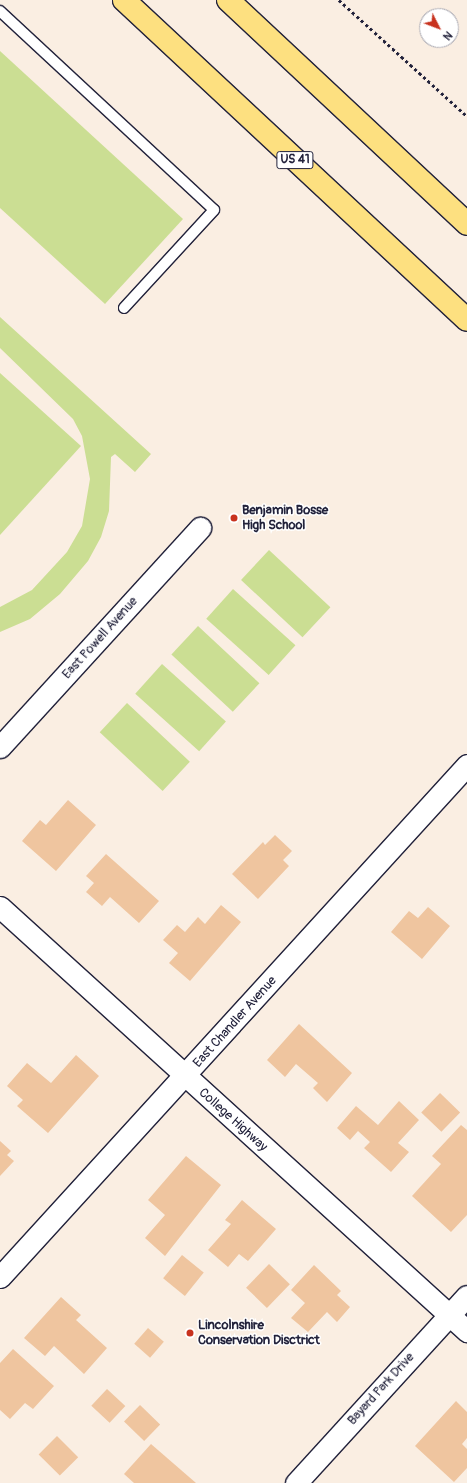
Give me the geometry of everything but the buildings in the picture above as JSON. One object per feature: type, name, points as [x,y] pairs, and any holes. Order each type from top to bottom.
[{"type":"highway","name":"US 41","points":[[124,0],[467,320]]},
{"type":"highway","points":[[228,0],[467,224]]},
{"type":"street","name":"East Powell Avenue","points":[[0,747],[200,528]]},
{"type":"street","name":"East Chandler Avenue","points":[[0,1277],[185,1077],[467,765]]},
{"type":"street","name":"College Highway","points":[[0,907],[185,1077],[467,1331]]},
{"type":"street","name":"Bayard Park Drive","points":[[296,1483],[467,1296]]},
{"type":"lane","points":[[0,11],[214,210],[124,308]]},
{"type":"path","points":[[339,0],[467,116]]},
{"type":"green space","points":[[0,51],[183,219],[105,304],[0,208]]},
{"type":"green space","points":[[0,317],[151,454],[135,472],[115,454],[111,457],[109,511],[101,537],[88,561],[60,594],[30,619],[0,632],[0,607],[32,590],[67,552],[82,526],[90,479],[82,436],[73,419],[0,348]]},
{"type":"green space","points":[[0,373],[81,446],[0,535]]},
{"type":"green space","points":[[269,550],[330,607],[302,637],[241,580]]},
{"type":"green space","points":[[233,589],[295,645],[269,675],[206,619]]},
{"type":"green space","points":[[198,626],[259,683],[233,712],[171,655]]},
{"type":"green space","points":[[162,664],[226,722],[199,751],[135,694]]},
{"type":"green space","points":[[127,703],[190,762],[163,791],[100,732]]},
{"type":"place","name":"Benjamin Bosse High School","points":[[234,518]]},
{"type":"place","name":"Lincolnshire Conservation Disctrict","points":[[190,1333]]}]
